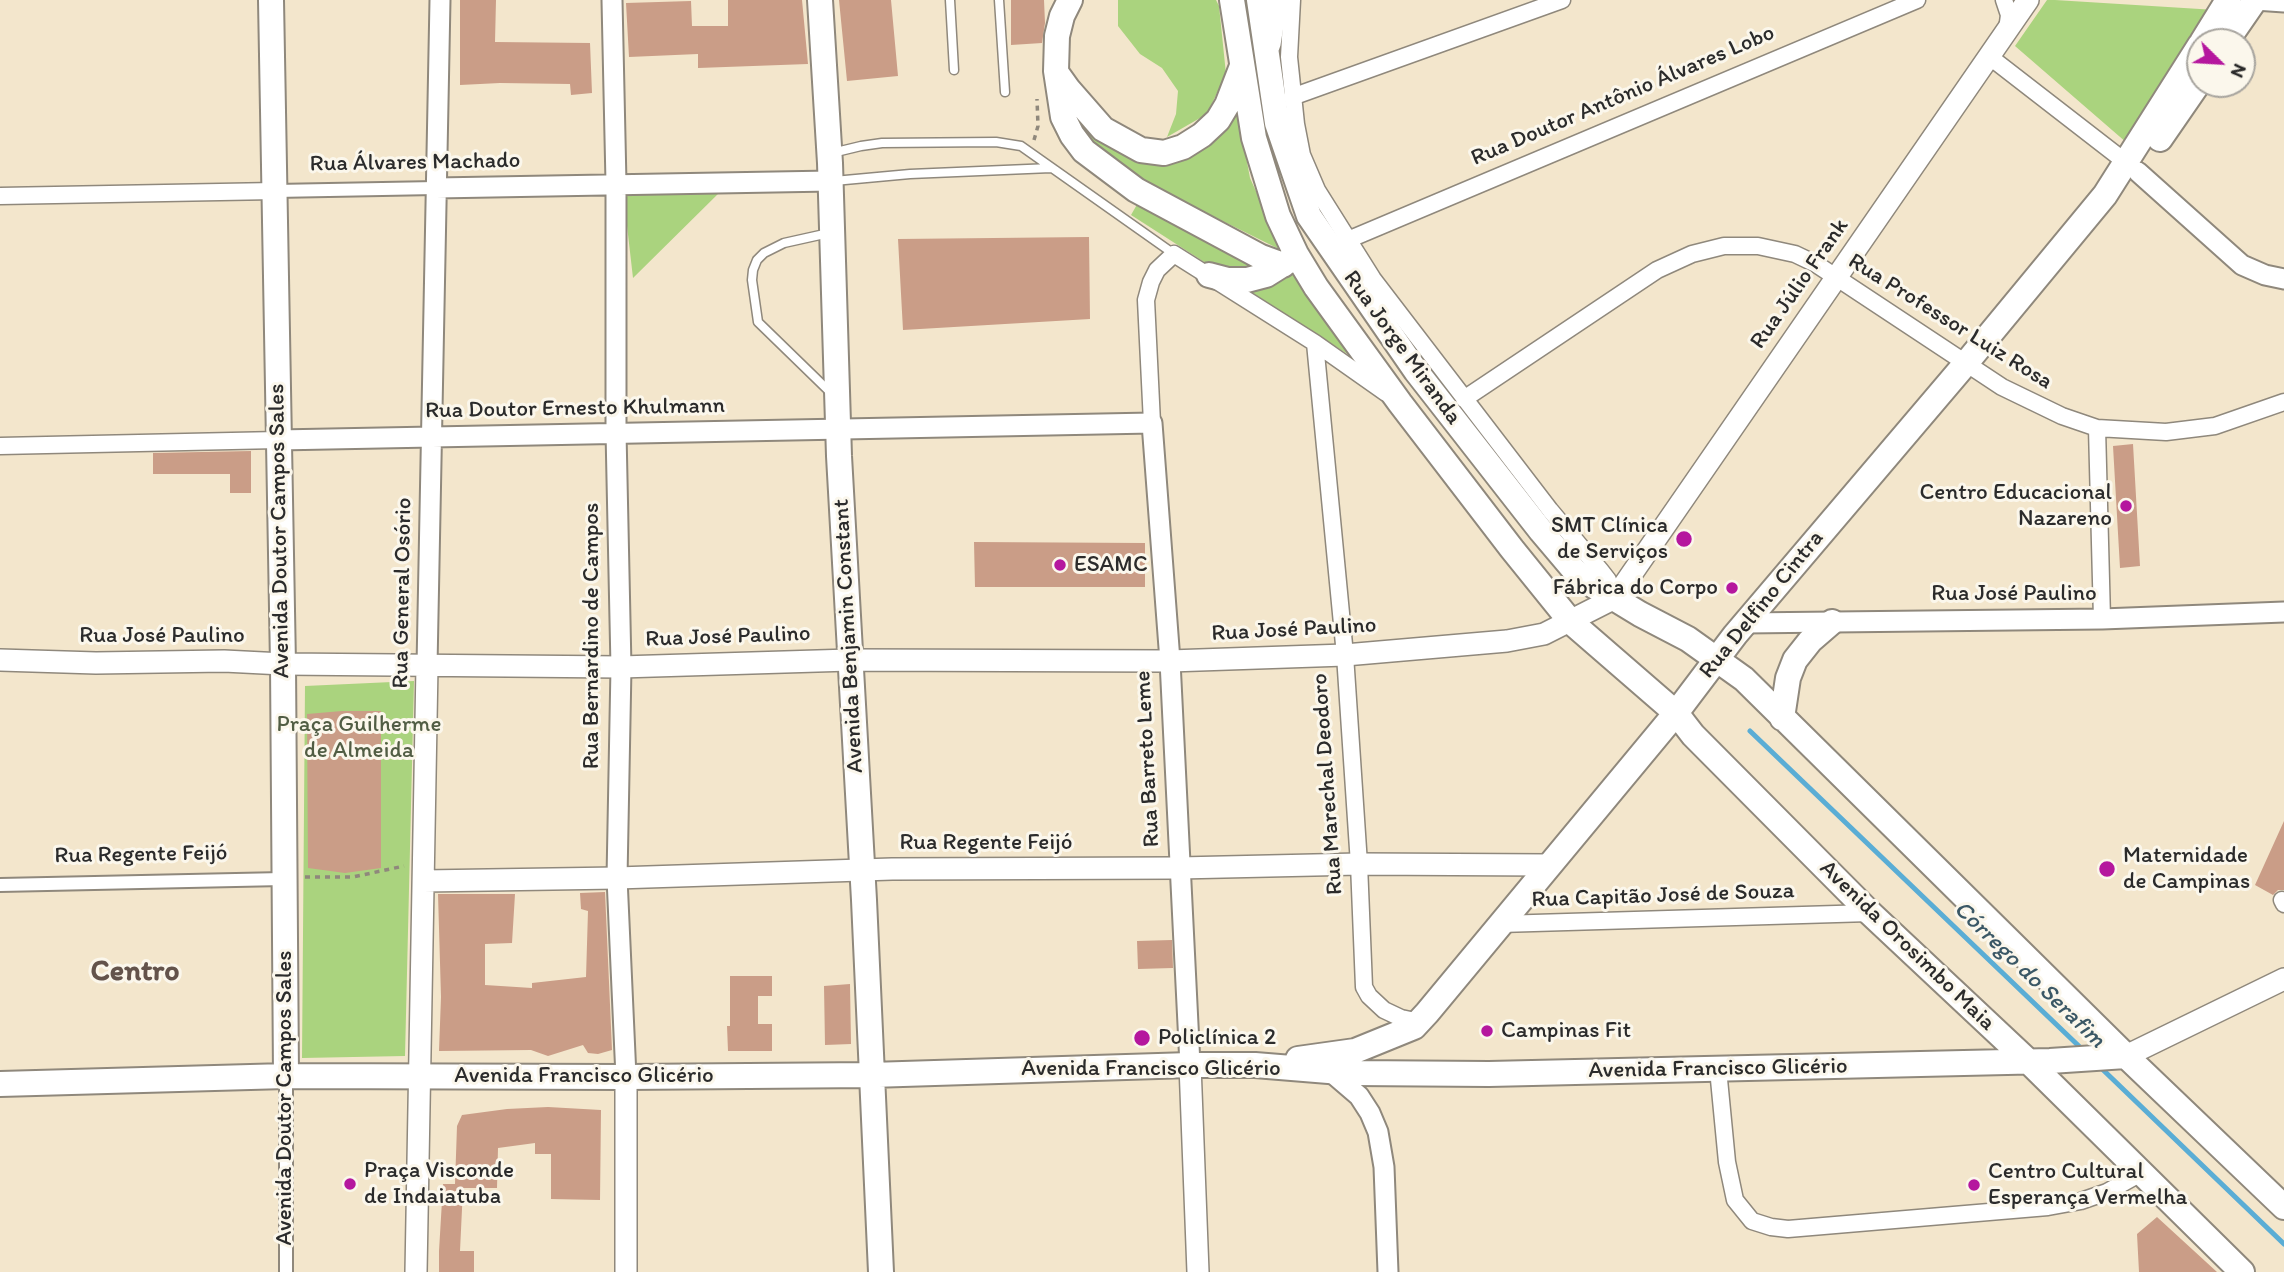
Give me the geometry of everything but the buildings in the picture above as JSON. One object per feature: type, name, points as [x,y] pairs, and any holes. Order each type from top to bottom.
[{"type":"main road","name":"Avenida Doutor Campos Sales","points":[[271,0],[283,664],[286,1076]]},
{"type":"main road","name":"Avenida Benjamin Constant","points":[[820,0],[830,153],[837,399],[881,1272]]},
{"type":"main road","points":[[1070,0],[1057,36],[1056,71],[1063,117],[1084,151],[1136,190],[1261,257],[1290,260]]},
{"type":"main road","name":"Rua Jorge Miranda","points":[[1259,0],[1277,123],[1309,216],[1416,371],[1541,531],[1574,570],[1614,597]]},
{"type":"main road","points":[[1269,56],[1277,0]]},
{"type":"main road","name":"Rua Júlio Frank","points":[[1614,597],[2028,0]]},
{"type":"main road","name":"Rua Delfino Cintra","points":[[2211,28],[2228,0]]},
{"type":"main road","points":[[2235,28],[2254,0]]},
{"type":"main road","name":"Rua Jorge Miranda","points":[[1233,2],[1254,138],[1290,260],[1323,296],[1400,403],[1571,622]]},
{"type":"main road","points":[[1056,71],[1068,89],[1104,129],[1141,150],[1164,153],[1183,147],[1202,135],[1218,120],[1227,105],[1242,64]]},
{"type":"main road","name":"Rua Delfino Cintra","points":[[1255,1065],[1355,1051],[1397,1035],[1420,1022],[1676,713],[1745,623],[2105,195],[2132,167],[2186,71]]},
{"type":"main road","points":[[2132,167],[2187,98]]},
{"type":"main road","points":[[1209,275],[1228,280],[1247,280],[1266,275],[1290,260],[1303,243],[1309,216]]},
{"type":"main road","points":[[1614,597],[1688,639],[1744,679],[2126,1056],[2284,1207]]},
{"type":"main road","name":"Rua José Paulino","points":[[0,660],[621,667],[850,660],[1170,661],[1345,655],[1527,639],[1571,622],[1614,597]]},
{"type":"main road","points":[[1782,718],[1788,678],[1795,660],[1810,640],[1832,621]]},
{"type":"main road","name":"Avenida Orosimbo Maia","points":[[1571,622],[1676,713],[1693,735],[1870,913],[2039,1061],[2141,1173],[2242,1272]]},
{"type":"main road","name":"Rua General Osório","points":[[416,1272],[427,666]]},
{"type":"main road","name":"Rua Regente Feijó","points":[[424,872],[617,878],[861,870],[1359,864],[1549,865]]},
{"type":"main road","name":"Avenida Francisco Glicério","points":[[0,1084],[286,1076],[626,1077],[871,1074],[1189,1065],[1255,1065],[1331,1072],[1489,1074],[2039,1061],[2126,1056],[2284,979]]},
{"type":"main road","name":"Rua Barreto Leme","points":[[1189,1065],[1198,1272]]},
{"type":"main road","name":"Rua Bernardino de Campos","points":[[626,1077],[626,1272]]},
{"type":"street","name":"Rua General Osório","points":[[427,666],[440,0]]},
{"type":"street","name":"Rua Bernardino de Campos","points":[[612,0],[621,667],[617,878],[626,1077]]},
{"type":"street","name":"Rua Jorge Miranda","points":[[1292,0],[1289,57],[1292,97],[1302,155],[1317,190],[1373,279],[1550,510],[1608,580],[1614,597]]},
{"type":"street","points":[[1292,97],[1562,0]]},
{"type":"street","name":"Rua Doutor Antônio Álvares Lobo","points":[[1350,239],[1899,3],[1917,0]]},
{"type":"street","points":[[2004,0],[2009,15],[2007,32]]},
{"type":"street","points":[[2254,0],[2284,2]]},
{"type":"street","points":[[1990,57],[2132,167],[2242,265],[2265,275],[2284,279]]},
{"type":"street","name":"Rua Álvares Machado","points":[[0,196],[831,181]]},
{"type":"street","name":"Rua Professor Luiz Rosa","points":[[1464,398],[1657,270],[1692,254],[1724,246],[1758,246],[1795,254],[1967,362],[2002,387],[2034,404],[2097,428],[2166,432],[2215,426],[2284,401]]},
{"type":"street","name":"Rua Jorge Miranda","points":[[1174,254],[1315,344],[1400,403]]},
{"type":"street","name":"Rua Barreto Leme","points":[[1174,254],[1157,270],[1146,300],[1152,423],[1170,661],[1189,1065]]},
{"type":"street","name":"Rua Marechal Deodoro","points":[[1315,344],[1345,655],[1364,987],[1369,996],[1384,1010],[1401,1018],[1420,1022]]},
{"type":"street","name":"Rua Doutor Ernesto Khulmann","points":[[0,446],[1152,423]]},
{"type":"street","points":[[2097,428],[2102,620]]},
{"type":"street","name":"Rua José Paulino","points":[[1745,623],[2102,620],[2284,612]]},
{"type":"street","name":"Rua Regente Feijó","points":[[0,885],[283,879]]},
{"type":"street","name":"Rua Capitão José de Souza","points":[[1500,924],[1870,913]]},
{"type":"street","points":[[1718,1069],[1727,1162],[1735,1200],[1752,1221],[1771,1227],[1788,1229],[2048,1207],[2107,1192],[2141,1173]]},
{"type":"street","points":[[1331,1072],[1359,1096],[1378,1132],[1384,1167],[1388,1272]]},
{"type":"street","name":"Avenida Doutor Campos Sales","points":[[286,1076],[286,1272]]},
{"type":"lane","points":[[950,0],[954,70]]},
{"type":"lane","points":[[999,0],[1005,92]]},
{"type":"lane","points":[[830,153],[882,144],[996,142],[1021,146],[1174,254]]},
{"type":"lane","points":[[831,181],[910,174],[1051,168]]},
{"type":"lane","points":[[832,232],[784,243],[764,253],[757,260],[752,280],[758,322],[837,399]]},
{"type":"path","points":[[283,879],[424,872]]},
{"type":"green space","points":[[1118,0],[1216,0],[1219,6],[1226,74],[1207,114],[1167,137],[1176,114],[1178,91],[1162,68],[1140,54],[1118,26]]},
{"type":"green space","points":[[2047,0],[2216,10],[2204,28],[2186,28],[2186,55],[2127,143],[2015,46]]},
{"type":"green space","points":[[1069,108],[1155,162],[1190,158],[1238,114],[1250,178],[1283,251],[1124,172],[1083,137]]},
{"type":"green space","points":[[623,191],[720,192],[633,278]]},
{"type":"green space","points":[[1139,201],[1293,269],[1360,362],[1131,215]]},
{"type":"green space","name":"Praça Guilherme de Almeida","points":[[414,681],[405,1056],[302,1058],[305,686]]},
{"type":"waterway","name":"Córrego do Serafim","points":[[1750,731],[2084,1051]]},
{"type":"waterway","name":"Córrego do Serafim","points":[[2098,1065],[2284,1244]]},
{"type":"place","name":"Centro Educacional Nazareno","points":[[2126,506]]},
{"type":"place","name":"SMT Clínica de Serviços","points":[[1684,539]]},
{"type":"place","name":"ESAMC","points":[[1060,565]]},
{"type":"place","name":"Fábrica do Corpo","points":[[1732,588]]},
{"type":"place","name":"Maternidade de Campinas","points":[[2107,869]]},
{"type":"place","name":"Campinas Fit","points":[[1487,1031]]},
{"type":"place","name":"Policlínica 2","points":[[1142,1038]]},
{"type":"place","name":"Praça Visconde de Indaiatuba","points":[[350,1184]]},
{"type":"place","name":"Centro Cultural Esperança Vermelha","points":[[1974,1185]]},
{"type":"district","name":"Centro","points":[[135,972]]}]
